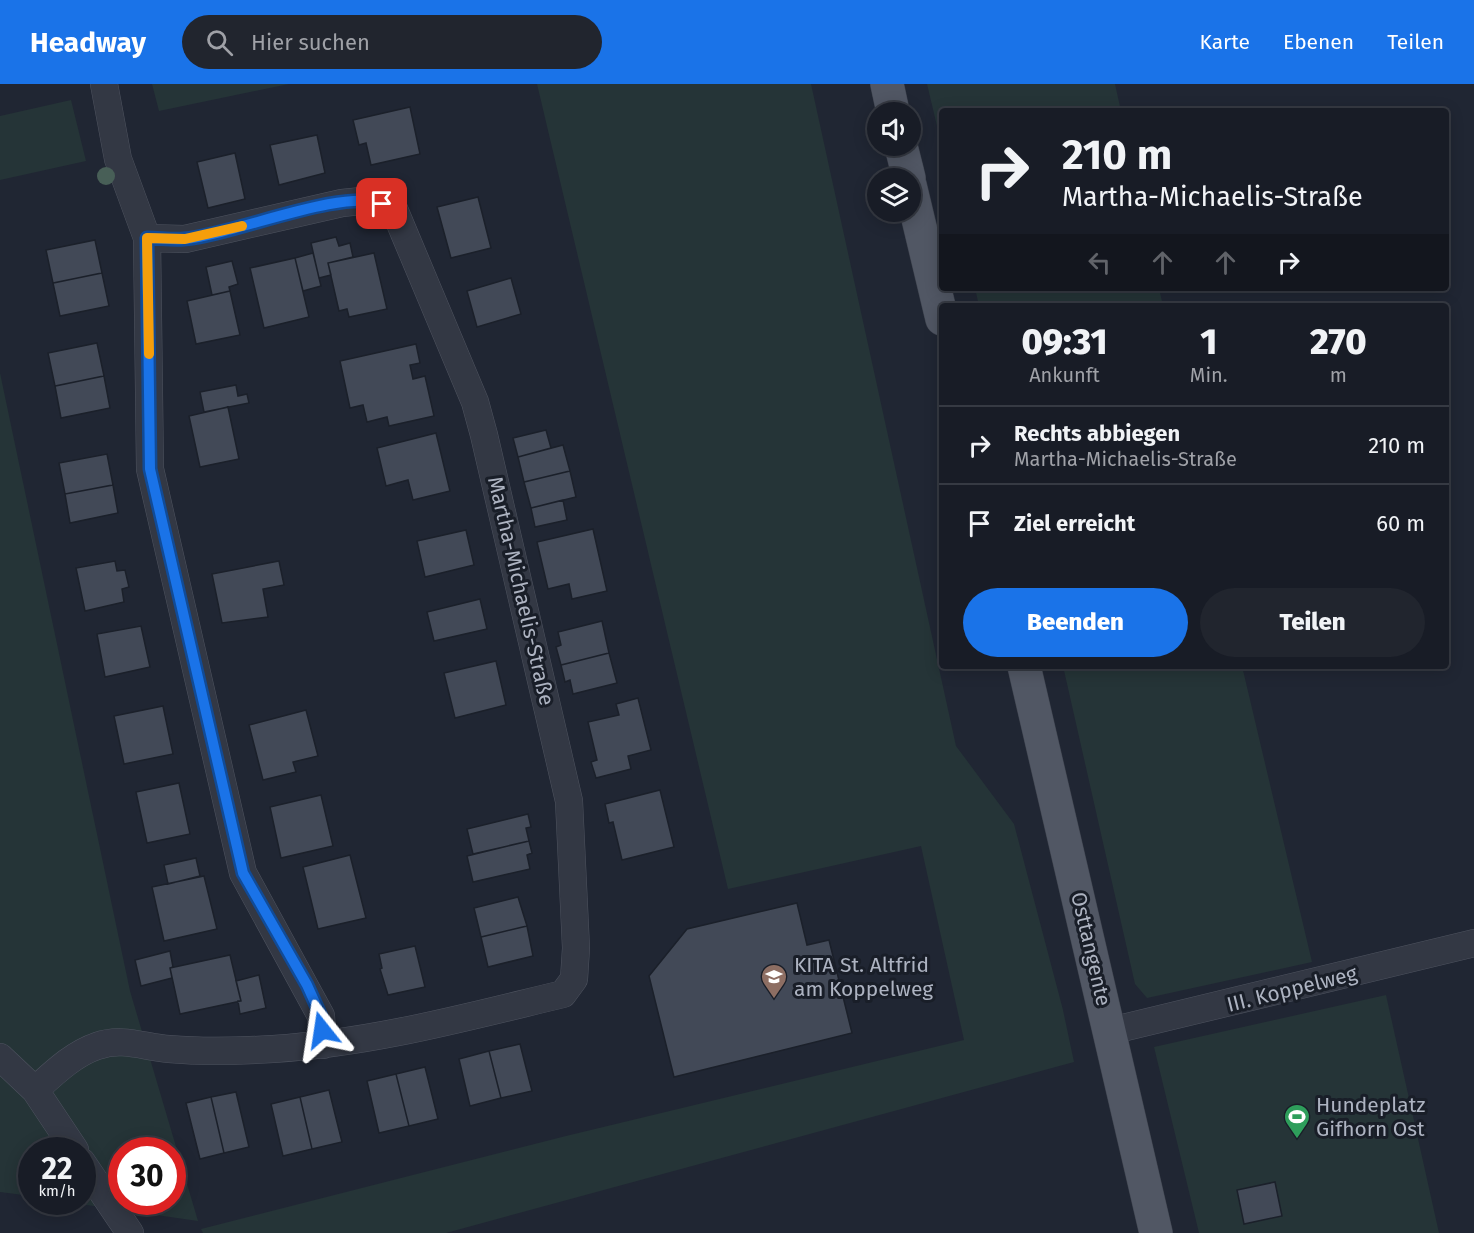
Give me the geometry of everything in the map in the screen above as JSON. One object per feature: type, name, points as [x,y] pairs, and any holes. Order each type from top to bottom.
[{"type":"main road","points":[[887,84],[891,102]]},
{"type":"main road","points":[[919,222],[939,306]]},
{"type":"main road","name":"Osttangente","points":[[1025,669],[1156,1233]]},
{"type":"street","points":[[104,84],[118,159],[147,238],[150,469],[243,873],[321,1016],[324,1045]]},
{"type":"street","name":"Martha-Michaelis-Straße","points":[[35,1090],[77,1056],[97,1046],[113,1042],[134,1042],[168,1049],[215,1050],[324,1045],[381,1037],[563,994],[574,979],[576,948],[569,801],[475,402],[394,209],[371,200],[342,203],[185,239],[147,238]]},
{"type":"street","name":"III. Koppelweg","points":[[1110,1031],[1474,943]]},
{"type":"street","points":[[0,1057],[35,1090],[66,1137]]},
{"type":"street","points":[[96,1183],[130,1233]]},
{"type":"shaded area","points":[[152,84],[289,84],[159,111]]},
{"type":"shaded area","points":[[537,84],[811,84],[956,746],[1014,824],[1063,1010],[1074,1062],[446,1233],[203,1233],[201,1229],[566,1136],[964,1040],[921,846],[728,889]]},
{"type":"shaded area","points":[[927,84],[1115,84],[1120,108],[939,108],[939,134]]},
{"type":"shaded area","points":[[71,100],[86,161],[0,180],[0,116]]},
{"type":"shaded area","points":[[976,291],[1160,291],[1162,303],[978,303]]},
{"type":"shaded area","points":[[0,373],[130,991],[173,1137],[108,1137],[108,1208],[96,1206],[96,1137],[18,1137],[18,1194],[0,1192]]},
{"type":"shaded area","points":[[1064,669],[1243,669],[1312,962],[1147,998],[1135,984]]},
{"type":"shaded area","name":"Hundeplatz Gifhorn Ost","points":[[1386,995],[1439,1233],[1199,1233],[1154,1047]]},
{"type":"shaded area","points":[[186,1180],[198,1221],[156,1215],[186,1215]]},
{"type":"building","points":[[410,107],[420,154],[371,165],[366,143],[359,145],[353,120]]},
{"type":"building","points":[[317,135],[325,173],[279,185],[270,145]]},
{"type":"building","points":[[235,153],[245,199],[208,208],[197,162]]},
{"type":"building","points":[[478,197],[491,248],[451,258],[437,207]]},
{"type":"building","points":[[336,237],[339,246],[350,243],[353,257],[328,263],[331,275],[319,278],[311,243]]},
{"type":"building","points":[[95,240],[102,273],[53,283],[46,250]]},
{"type":"building","points":[[313,253],[321,286],[303,291],[295,258]]},
{"type":"building","points":[[374,253],[387,309],[349,317],[347,309],[339,311],[328,263]]},
{"type":"building","points":[[295,258],[309,317],[264,328],[250,268]]},
{"type":"building","points":[[232,261],[238,284],[229,287],[230,291],[212,295],[206,267]]},
{"type":"building","points":[[102,273],[109,306],[60,316],[53,283]]},
{"type":"building","points":[[511,278],[521,314],[477,327],[467,291]]},
{"type":"building","points":[[230,291],[240,335],[196,344],[187,301]]},
{"type":"building","points":[[97,343],[104,376],[55,386],[48,353]]},
{"type":"building","points":[[416,344],[420,363],[410,365],[413,379],[425,376],[434,416],[389,426],[387,417],[367,422],[363,405],[350,408],[340,361]]},
{"type":"building","points":[[104,376],[110,408],[61,418],[55,386]]},
{"type":"building","points":[[236,385],[238,396],[247,394],[249,403],[204,412],[200,392]]},
{"type":"building","points":[[228,407],[239,459],[200,467],[189,416]]},
{"type":"building","points":[[546,430],[551,448],[518,457],[513,438]]},
{"type":"building","points":[[436,433],[450,491],[413,500],[408,480],[386,486],[377,448]]},
{"type":"building","points":[[563,445],[570,471],[524,482],[518,457]]},
{"type":"building","points":[[107,454],[113,485],[65,494],[59,463]]},
{"type":"building","points":[[570,471],[576,497],[531,508],[524,482]]},
{"type":"building","points":[[113,485],[118,513],[70,523],[65,494]]},
{"type":"building","points":[[563,500],[567,520],[535,527],[531,508]]},
{"type":"building","points":[[593,529],[607,591],[572,599],[569,584],[548,589],[537,542]]},
{"type":"building","points":[[466,530],[474,565],[425,577],[417,541]]},
{"type":"building","points":[[115,561],[117,571],[125,570],[129,587],[122,589],[124,602],[85,611],[76,568]]},
{"type":"building","points":[[279,561],[284,585],[263,589],[268,617],[222,623],[212,574]]},
{"type":"building","points":[[480,599],[487,629],[434,641],[427,612]]},
{"type":"building","points":[[602,621],[609,653],[561,665],[556,647],[561,645],[558,632]]},
{"type":"building","points":[[141,626],[150,667],[105,677],[97,634]]},
{"type":"building","points":[[609,653],[617,683],[573,694],[570,680],[565,682],[561,665]]},
{"type":"building","points":[[496,661],[506,705],[455,718],[444,673]]},
{"type":"building","points":[[638,698],[651,750],[628,756],[631,769],[596,778],[591,762],[597,760],[588,722],[619,715],[616,704]]},
{"type":"building","points":[[163,706],[173,754],[124,764],[114,716]]},
{"type":"building","points":[[306,710],[318,756],[293,762],[296,772],[263,780],[249,725]]},
{"type":"building","points":[[179,783],[190,834],[147,843],[136,792]]},
{"type":"building","points":[[660,790],[674,847],[622,860],[613,822],[609,823],[605,804]]},
{"type":"building","points":[[321,795],[333,846],[281,858],[270,807]]},
{"type":"building","points":[[528,814],[531,827],[526,828],[529,841],[473,854],[467,829]]},
{"type":"building","points":[[529,841],[532,853],[527,855],[530,869],[473,882],[467,856]]},
{"type":"building","points":[[350,855],[366,918],[318,929],[303,867]]},
{"type":"building","points":[[196,858],[200,876],[168,884],[164,865]]},
{"type":"building","points":[[204,876],[217,929],[164,941],[152,887]]},
{"type":"building","points":[[518,897],[527,926],[481,937],[474,908]]},
{"type":"building","points":[[797,903],[807,945],[829,940],[852,1033],[674,1077],[649,976],[687,929]]},
{"type":"building","points":[[527,926],[533,956],[488,967],[481,937]]},
{"type":"building","points":[[415,946],[425,987],[388,995],[380,969],[382,968],[379,954]]},
{"type":"building","points":[[170,951],[173,967],[170,968],[172,978],[141,986],[135,960]]},
{"type":"building","points":[[230,955],[241,1001],[180,1014],[170,968]]},
{"type":"building","points":[[259,975],[266,1008],[240,1014],[238,1001],[241,1001],[236,981]]},
{"type":"building","points":[[520,1044],[532,1091],[501,1098],[489,1051]]},
{"type":"building","points":[[489,1051],[501,1098],[470,1106],[459,1059]]},
{"type":"building","points":[[425,1067],[438,1119],[409,1126],[396,1074]]},
{"type":"building","points":[[396,1074],[409,1126],[379,1133],[367,1081]]},
{"type":"building","points":[[329,1090],[342,1142],[312,1149],[300,1097]]},
{"type":"building","points":[[236,1092],[249,1147],[224,1153],[211,1097]]},
{"type":"building","points":[[211,1097],[224,1153],[200,1159],[186,1103]]},
{"type":"building","points":[[300,1097],[312,1149],[283,1156],[271,1104]]},
{"type":"building","points":[[1275,1182],[1282,1216],[1244,1224],[1237,1190]]},
{"type":"slow traffic","points":[[149,354],[147,238],[185,239],[242,226]]},
{"type":"place","name":"KITA St. Altfrid am Koppelweg","points":[[774,1000]]},
{"type":"place","name":"Hundeplatz Gifhorn Ost","points":[[1297,1140]]},
{"type":"route","points":[[322,1030],[321,1016],[307,985],[243,873],[150,469],[147,238],[185,239],[342,203],[371,200],[382,204]]}]
